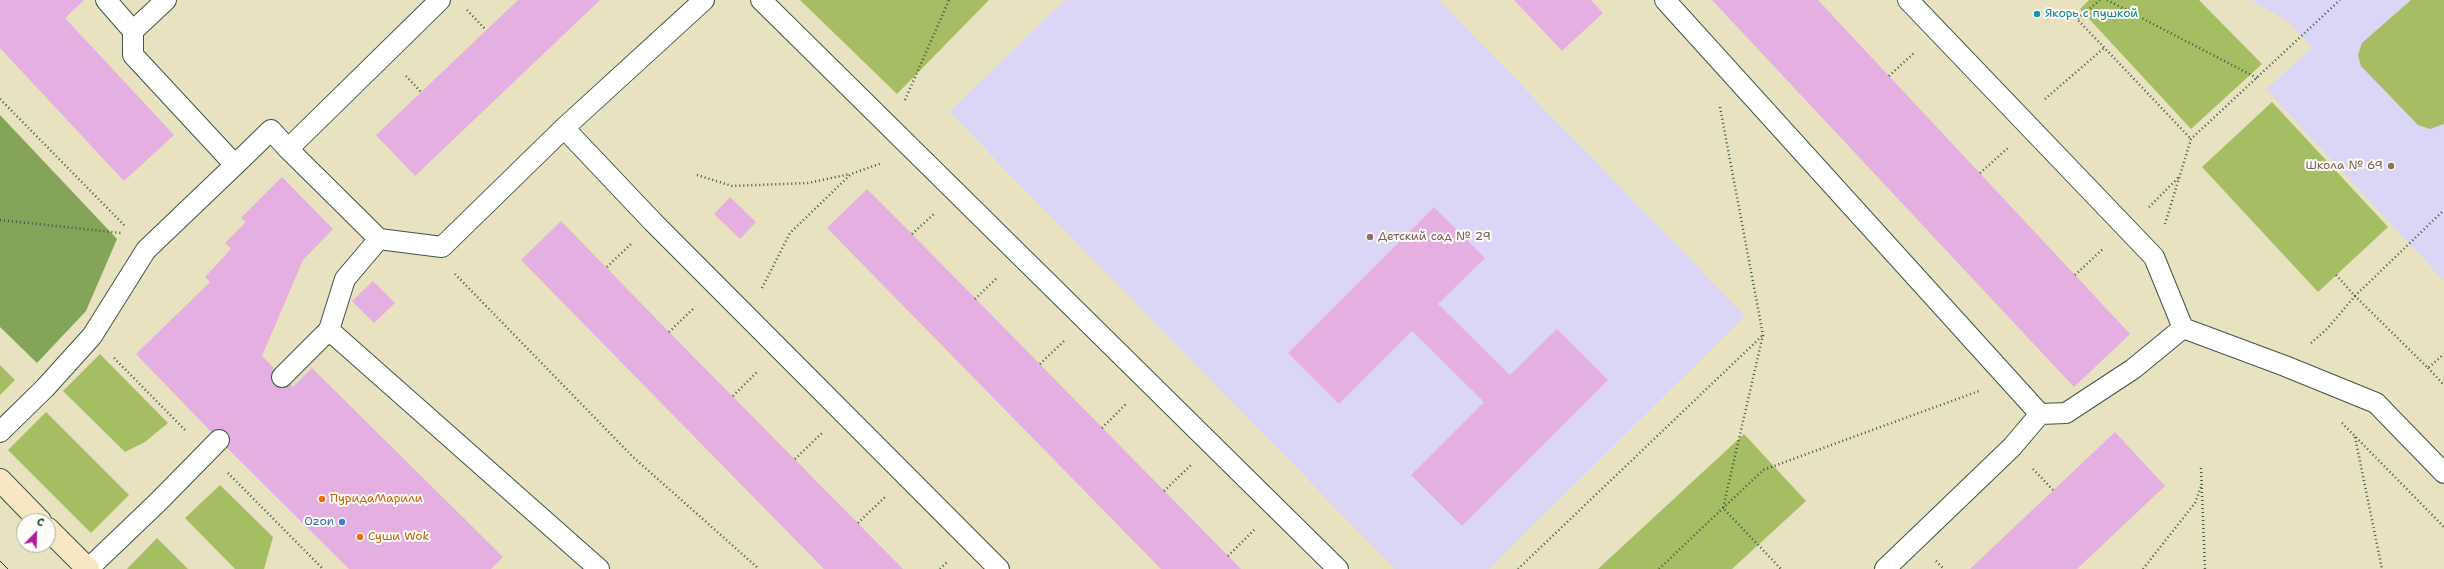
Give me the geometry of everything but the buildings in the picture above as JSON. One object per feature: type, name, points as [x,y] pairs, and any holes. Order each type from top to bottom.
[{"type":"main road","points":[[0,480],[32,513]]},
{"type":"main road","points":[[56,537],[88,569]]},
{"type":"lane","points":[[106,0],[133,31],[133,55],[235,165]]},
{"type":"lane","points":[[133,31],[166,0]]},
{"type":"lane","points":[[288,149],[440,0]]},
{"type":"lane","points":[[0,432],[45,388],[92,336],[146,250],[271,130],[288,149],[379,239],[442,247],[564,128],[704,0]]},
{"type":"lane","points":[[761,0],[893,128],[1338,569]]},
{"type":"lane","points":[[1665,0],[2040,414]]},
{"type":"lane","points":[[1908,0],[2154,257],[2183,328],[2285,366],[2376,403],[2444,473]]},
{"type":"lane","points":[[564,128],[716,286],[999,569]]},
{"type":"lane","points":[[282,377],[329,330],[345,279],[379,239]]},
{"type":"lane","points":[[1885,569],[2012,447],[2040,414],[2066,413],[2132,369],[2183,328]]},
{"type":"lane","points":[[329,330],[599,569]]},
{"type":"lane","points":[[88,569],[158,502],[219,440]]},
{"type":"path","points":[[893,128],[949,0]]},
{"type":"path","points":[[2100,0],[2077,19],[2191,139]]},
{"type":"path","points":[[2107,0],[2258,78]]},
{"type":"path","points":[[2154,257],[2191,139],[2340,0]]},
{"type":"path","points":[[463,5],[486,30]]},
{"type":"path","points":[[1889,76],[1937,31]]},
{"type":"path","points":[[1980,173],[2026,123],[2104,48]]},
{"type":"path","points":[[0,99],[133,234],[146,250]]},
{"type":"path","points":[[1720,104],[1763,335],[1723,508]]},
{"type":"path","points":[[698,175],[732,186],[808,183],[851,174],[915,150]]},
{"type":"path","points":[[748,317],[790,233],[851,174]]},
{"type":"path","points":[[2285,366],[2327,329],[2355,296],[2444,210]]},
{"type":"path","points":[[0,220],[133,234]]},
{"type":"path","points":[[442,247],[448,268],[633,457],[759,569]]},
{"type":"path","points":[[2336,275],[2444,385]]},
{"type":"path","points":[[669,332],[716,286]]},
{"type":"path","points":[[1518,569],[1763,335]]},
{"type":"path","points":[[733,396],[780,350]]},
{"type":"path","points":[[2428,368],[2444,354]]},
{"type":"path","points":[[1659,569],[1763,470],[1978,391],[1985,394]]},
{"type":"path","points":[[795,459],[842,413]]},
{"type":"path","points":[[2339,420],[2444,527]]},
{"type":"path","points":[[2355,436],[2382,569]]},
{"type":"path","points":[[1164,491],[1212,444]]},
{"type":"path","points":[[2201,468],[2205,569]]},
{"type":"path","points":[[858,523],[906,476]]},
{"type":"path","points":[[2142,569],[2195,502],[2202,484]]},
{"type":"path","points":[[1228,556],[1277,508]]},
{"type":"path","points":[[1723,508],[1781,569]]},
{"type":"shaded area","name":"Детский сад № 29","points":[[1065,0],[1439,0],[1745,316],[1489,569],[1395,569],[949,112]]},
{"type":"shaded area","name":"Школа № 69","points":[[2251,0],[2444,0],[2444,281],[2266,89],[2312,48],[2289,22]]},
{"type":"green space","points":[[800,0],[989,0],[897,94]]},
{"type":"green space","points":[[2089,0],[2199,0],[2262,64],[2191,129],[2080,9]]},
{"type":"green space","points":[[2411,0],[2444,0],[2444,124],[2430,129],[2418,125],[2361,66],[2358,55],[2362,43]]},
{"type":"green space","points":[[2272,102],[2388,227],[2318,292],[2202,167]]},
{"type":"green space","points":[[0,115],[117,239],[86,311],[37,363],[0,327]]},
{"type":"green space","points":[[100,354],[168,423],[145,442],[125,452],[63,391]]},
{"type":"green space","points":[[0,365],[15,380],[0,395]]},
{"type":"green space","points":[[46,412],[129,495],[91,533],[8,450]]},
{"type":"green space","points":[[1744,434],[1806,501],[1732,569],[1598,569]]},
{"type":"green space","points":[[220,485],[273,537],[264,569],[235,569],[185,518]]},
{"type":"green space","points":[[157,538],[188,569],[127,569]]},
{"type":"tram line","points":[[0,561],[8,569]]},
{"type":"place","name":"Якорь с пушкой","points":[[2037,14]]},
{"type":"place","name":"Школа № 69","points":[[2391,166]]},
{"type":"place","name":"Детский сад № 29","points":[[1370,237]]},
{"type":"place","name":"ПуридаМарили","points":[[322,499]]},
{"type":"place","name":"Ozon","points":[[342,522]]},
{"type":"place","name":"Суши Wok","points":[[360,537]]}]
